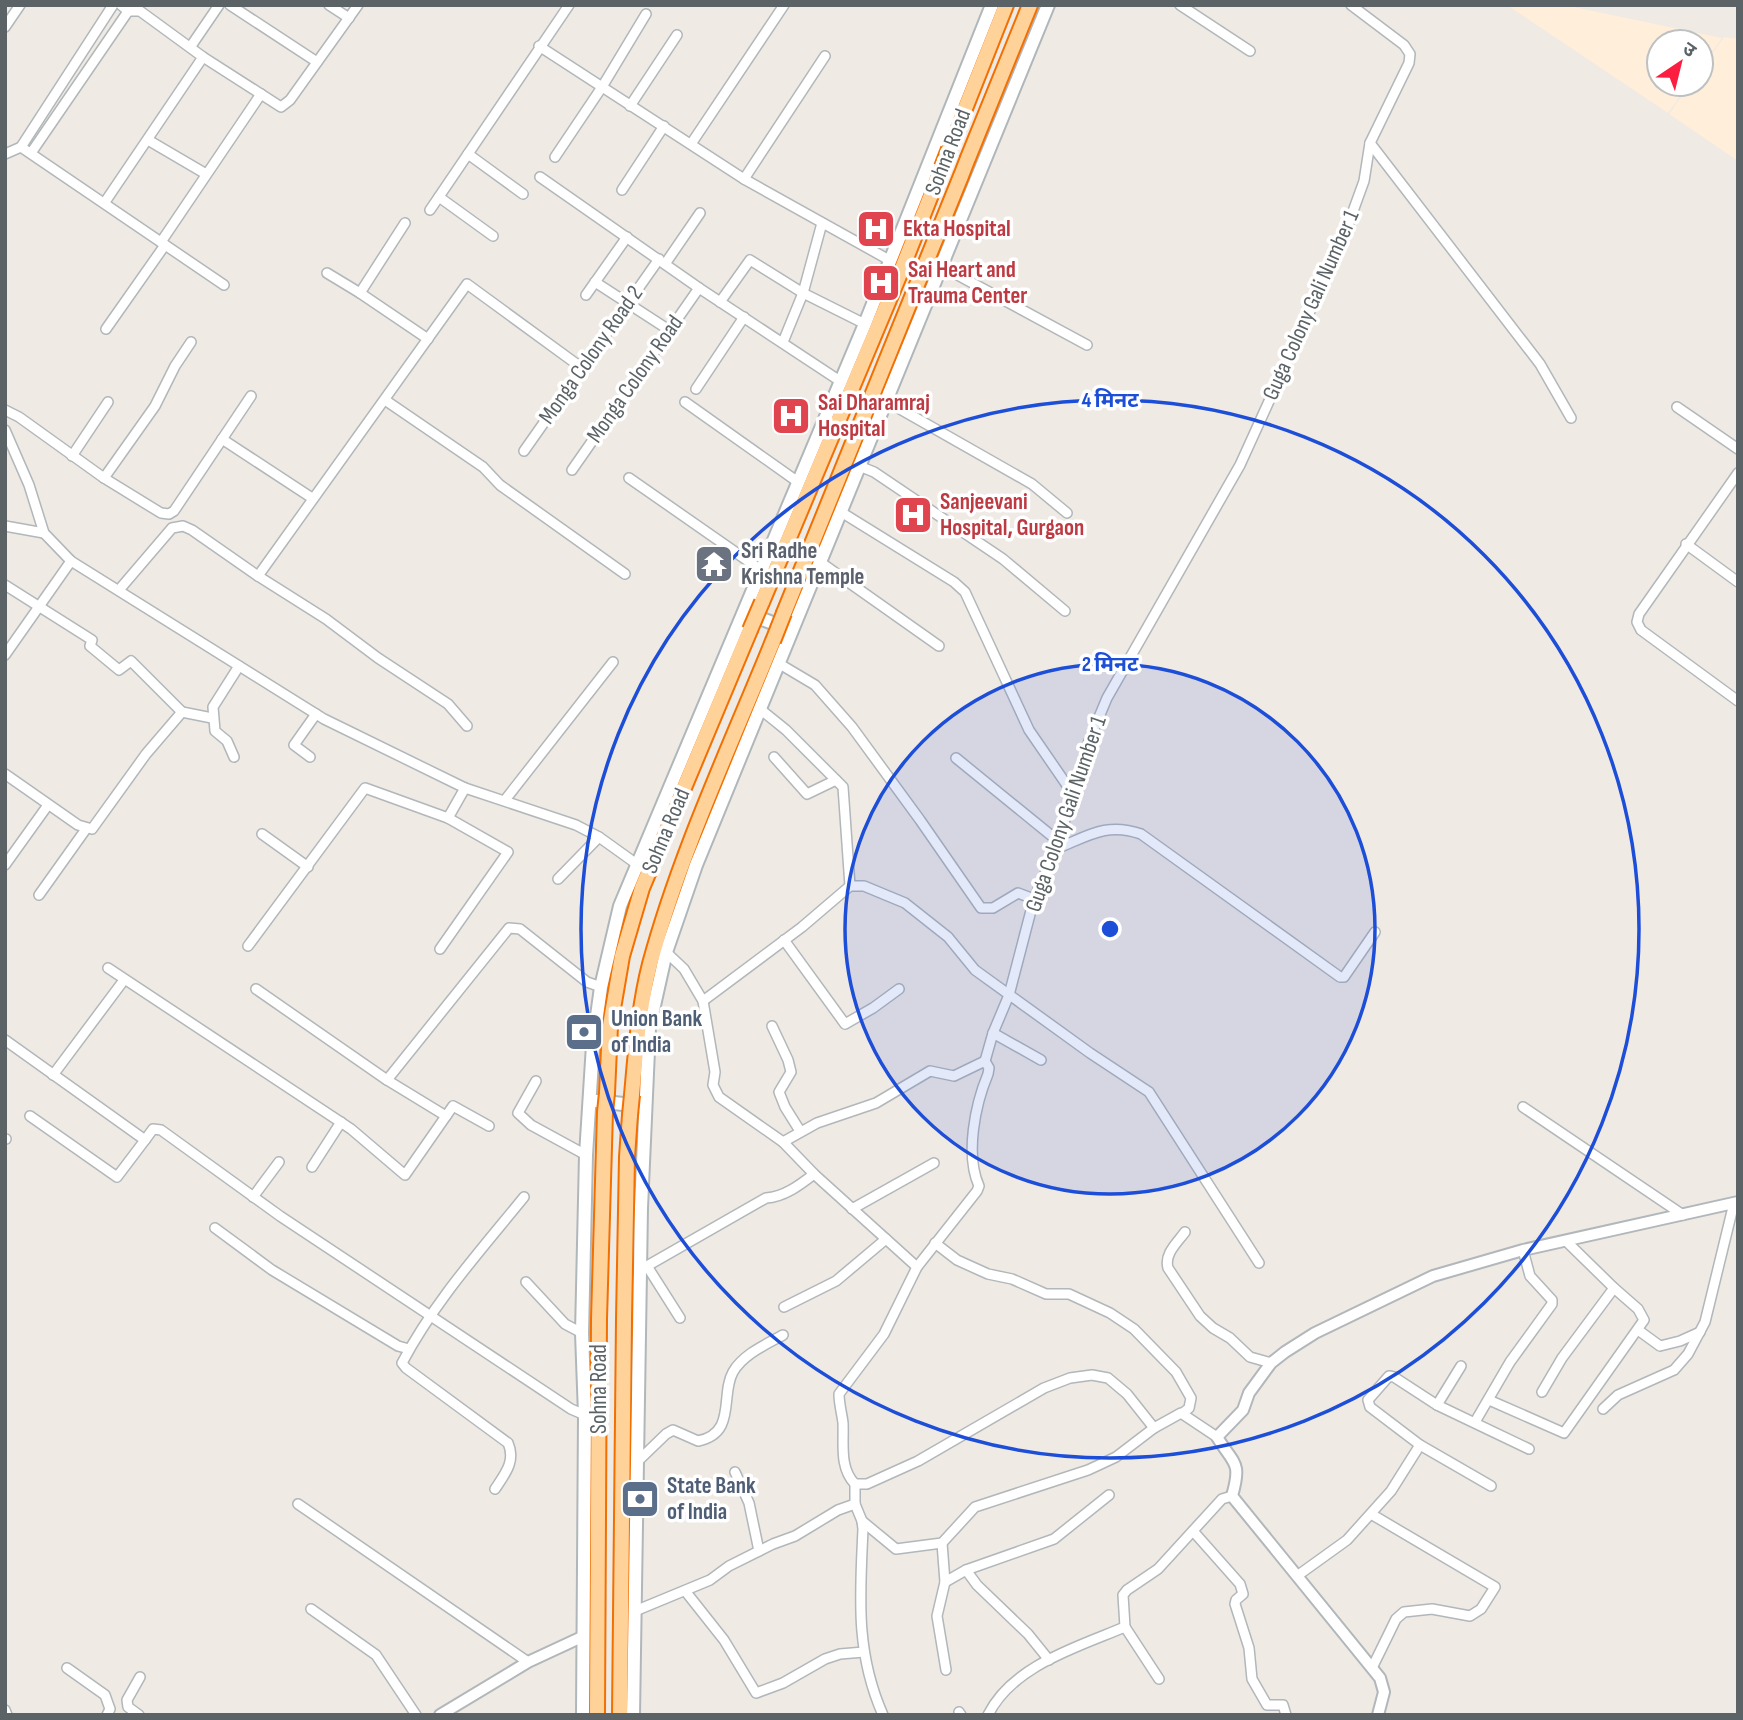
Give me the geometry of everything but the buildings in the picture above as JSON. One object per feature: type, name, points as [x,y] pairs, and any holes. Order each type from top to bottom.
[{"type":"highway","name":"Sohna Road","points":[[597,1715],[599,1318],[610,1026],[622,956],[642,888],[899,276],[1006,5]]},
{"type":"highway","name":"Sohna Road","points":[[620,1715],[627,1157],[638,1027],[650,966],[672,889],[1030,5]]},
{"type":"main road","points":[[583,1715],[585,1415],[582,1333],[586,1155],[593,1045],[601,987],[620,906],[865,324],[992,5]]},
{"type":"main road","points":[[633,1715],[649,1028],[666,952],[691,877],[1048,5]]},
{"type":"main road","points":[[933,152],[980,174]]},
{"type":"main road","points":[[743,611],[792,631]]},
{"type":"main road","points":[[589,1101],[646,1107]]},
{"type":"street","points":[[5,27],[9,13],[20,5]]},
{"type":"street","points":[[5,154],[21,147],[113,5]]},
{"type":"street","points":[[191,46],[219,5]]},
{"type":"street","points":[[230,5],[317,62]]},
{"type":"street","points":[[329,5],[349,18]]},
{"type":"street","points":[[31,153],[127,7],[140,8],[203,57],[281,107],[358,5]]},
{"type":"street","points":[[430,210],[569,5]]},
{"type":"street","points":[[691,144],[784,5]]},
{"type":"street","points":[[1180,5],[1250,51]]},
{"type":"street","name":"Guga Colony Gali Number 1","points":[[855,1484],[851,1481],[843,1458],[843,1422],[839,1394],[884,1334],[917,1267],[974,1196],[979,1186],[972,1171],[976,1111],[989,1068],[985,1061],[993,1032],[1009,995],[1034,899],[1057,845],[1089,741],[1114,681],[1240,465],[1344,236],[1364,181],[1370,143],[1409,63],[1410,54],[1404,45],[1350,5]]},
{"type":"street","points":[[555,157],[646,14]]},
{"type":"street","points":[[630,106],[677,35]]},
{"type":"street","points":[[540,46],[744,180],[891,261]]},
{"type":"street","points":[[744,180],[825,56]]},
{"type":"street","points":[[105,202],[203,57]]},
{"type":"street","points":[[106,329],[261,94]]},
{"type":"street","points":[[622,190],[664,126]]},
{"type":"street","points":[[148,140],[206,174]]},
{"type":"street","points":[[1370,143],[1540,364],[1571,418]]},
{"type":"street","points":[[21,147],[224,285]]},
{"type":"street","points":[[468,154],[523,194]]},
{"type":"street","points":[[540,177],[699,288],[840,381]]},
{"type":"street","points":[[439,197],[493,236]]},
{"type":"street","name":"Monga Colony Road 2","points":[[524,451],[627,302],[701,213]]},
{"type":"street","points":[[360,293],[405,223]]},
{"type":"street","points":[[783,342],[803,293],[822,223]]},
{"type":"street","points":[[586,295],[628,237]]},
{"type":"street","points":[[720,302],[750,260],[803,293],[865,324]]},
{"type":"street","points":[[941,266],[1087,345]]},
{"type":"street","points":[[327,273],[428,339]]},
{"type":"street","points":[[595,282],[668,330]]},
{"type":"street","points":[[258,576],[467,284],[582,368]]},
{"type":"street","name":"Monga Colony Road","points":[[572,470],[699,288]]},
{"type":"street","points":[[696,389],[744,317]]},
{"type":"street","points":[[104,478],[155,406],[175,366],[191,342]]},
{"type":"street","points":[[5,410],[19,417],[104,478],[161,513],[169,514],[174,511],[251,396]]},
{"type":"street","points":[[385,400],[483,467],[500,485],[625,574]]},
{"type":"street","points":[[886,401],[1032,484],[1067,513]]},
{"type":"street","points":[[72,456],[108,402]]},
{"type":"street","points":[[685,402],[798,482]]},
{"type":"street","points":[[1677,407],[1738,449]]},
{"type":"street","points":[[5,430],[29,485],[44,533],[71,561],[316,714],[465,788],[563,820],[599,837],[638,865]]},
{"type":"street","points":[[222,439],[312,498]]},
{"type":"street","points":[[859,466],[874,472],[1003,558],[1065,611]]},
{"type":"street","points":[[1738,473],[1686,544],[1639,614],[1637,622],[1640,630],[1738,701]]},
{"type":"street","points":[[629,478],[761,570]]},
{"type":"street","points":[[841,512],[954,582],[965,592],[1029,730],[1073,794]]},
{"type":"street","points":[[5,526],[44,533]]},
{"type":"street","points":[[119,590],[172,528],[183,526],[326,619],[378,658],[448,704],[467,726]]},
{"type":"street","points":[[1686,544],[1738,582]]},
{"type":"street","points":[[5,655],[71,561]]},
{"type":"street","points":[[820,562],[939,646]]},
{"type":"street","points":[[5,585],[92,640],[90,646],[119,670],[131,661],[182,712],[212,718]]},
{"type":"street","points":[[505,800],[613,662]]},
{"type":"street","points":[[778,663],[815,685],[852,727],[981,908],[993,908],[1018,893],[1034,899]]},
{"type":"street","points":[[234,757],[227,741],[215,731],[212,707],[239,666]]},
{"type":"street","points":[[760,709],[786,730],[843,787],[850,887]]},
{"type":"street","points":[[5,774],[48,805],[86,829],[92,829],[146,754],[182,712]]},
{"type":"street","points":[[310,757],[294,745],[316,714]]},
{"type":"street","points":[[774,757],[807,794],[836,780]]},
{"type":"street","points":[[956,758],[1057,845],[1110,828],[1126,829],[1140,834],[1340,977],[1344,977],[1350,970],[1375,932]]},
{"type":"street","points":[[248,946],[364,788],[447,818],[508,852],[440,949]]},
{"type":"street","points":[[447,818],[465,788]]},
{"type":"street","points":[[5,865],[48,805]]},
{"type":"street","points":[[39,895],[86,829]]},
{"type":"street","points":[[262,834],[308,867]]},
{"type":"street","points":[[558,879],[599,837]]},
{"type":"street","points":[[703,1001],[850,887],[864,886],[905,903],[948,937],[975,970],[1149,1092],[1259,1263]]},
{"type":"street","points":[[387,1080],[509,928],[520,929],[587,982],[601,987]]},
{"type":"street","points":[[784,940],[845,1024],[899,989]]},
{"type":"street","points":[[666,952],[684,969],[703,1001],[715,1072],[713,1085],[719,1097],[783,1142],[814,1174],[917,1267]]},
{"type":"street","points":[[108,968],[341,1122],[405,1175],[453,1106],[489,1126]]},
{"type":"street","points":[[53,1074],[124,980]]},
{"type":"street","points":[[256,989],[387,1080],[446,1116]]},
{"type":"street","points":[[772,1027],[791,1072],[779,1092],[800,1131]]},
{"type":"street","points":[[993,1032],[1041,1060]]},
{"type":"street","points":[[5,1040],[145,1140]]},
{"type":"street","points":[[783,1142],[817,1123],[876,1102],[930,1072],[954,1076],[985,1061]]},
{"type":"street","points":[[536,1081],[518,1113],[531,1125],[586,1155]]},
{"type":"street","points":[[1523,1107],[1683,1215]]},
{"type":"street","points":[[30,1116],[117,1177],[153,1129],[161,1130],[253,1197],[430,1318],[570,1409],[585,1415]]},
{"type":"street","points":[[312,1167],[341,1122]]},
{"type":"street","points":[[253,1197],[279,1161]]},
{"type":"street","points":[[852,1209],[934,1163]]},
{"type":"street","points":[[680,1318],[644,1266],[766,1198],[775,1198],[797,1187],[814,1174]]},
{"type":"street","points":[[495,1489],[511,1463],[512,1452],[508,1443],[405,1368],[402,1363],[430,1318],[477,1253],[524,1197]]},
{"type":"street","points":[[1217,1437],[1243,1410],[1249,1393],[1271,1363],[1315,1333],[1433,1276],[1523,1250],[1736,1203],[1700,1332],[1679,1366],[1660,1378],[1618,1395],[1603,1409]]},
{"type":"street","points":[[215,1228],[272,1270],[398,1346],[409,1349]]},
{"type":"street","points":[[1185,1232],[1168,1254],[1166,1262],[1174,1278],[1200,1317],[1230,1338],[1250,1357],[1271,1363]]},
{"type":"street","points":[[784,1307],[836,1281],[886,1239]]},
{"type":"street","points":[[1489,1399],[1564,1433],[1644,1320],[1642,1314],[1566,1241]]},
{"type":"street","points":[[862,1521],[896,1549],[942,1543],[975,1507],[1088,1470],[1116,1457],[1154,1428],[1189,1408],[1191,1398],[1176,1371],[1134,1329],[1110,1313],[1069,1294],[1046,1294],[1012,1279],[988,1274],[957,1260],[935,1243]]},
{"type":"street","points":[[1475,1422],[1510,1362],[1552,1304],[1552,1300],[1530,1276],[1523,1250]]},
{"type":"street","points":[[526,1282],[565,1324],[582,1333]]},
{"type":"street","points":[[1542,1392],[1562,1359],[1614,1288]]},
{"type":"street","points":[[1638,1330],[1660,1346],[1700,1332]]},
{"type":"street","points":[[637,1462],[673,1430],[698,1441],[709,1437],[720,1427],[727,1410],[727,1393],[733,1371],[757,1350],[783,1335]]},
{"type":"street","points":[[1437,1405],[1461,1366]]},
{"type":"street","points":[[883,1715],[874,1694],[864,1652],[860,1616],[862,1521],[855,1504],[855,1484],[867,1483],[918,1461],[1044,1388],[1070,1378],[1092,1374],[1108,1378],[1127,1394],[1154,1428]]},
{"type":"street","points":[[1491,1486],[1420,1445],[1370,1407],[1368,1400],[1392,1376],[1437,1405],[1529,1449]]},
{"type":"street","points":[[1183,1413],[1217,1437],[1238,1467],[1232,1496]]},
{"type":"street","points":[[1297,1576],[1347,1540],[1391,1491],[1420,1445]]},
{"type":"street","points":[[735,1472],[749,1503],[759,1551]]},
{"type":"street","points":[[945,1581],[966,1570],[1054,1539],[1109,1495]]},
{"type":"street","points":[[1159,1679],[1125,1627],[1124,1593],[1158,1569],[1222,1499],[1232,1496]]},
{"type":"street","points":[[1232,1496],[1373,1668],[1383,1686],[1383,1700],[1378,1715]]},
{"type":"street","points":[[298,1504],[528,1662]]},
{"type":"street","points":[[635,1611],[710,1580],[729,1566],[795,1536],[838,1510],[855,1504]]},
{"type":"street","points":[[1371,1514],[1495,1587],[1481,1609],[1470,1616],[1432,1609],[1404,1612],[1396,1619],[1373,1668]]},
{"type":"street","points":[[1193,1531],[1240,1584],[1243,1594],[1235,1604],[1249,1648],[1252,1679],[1267,1705],[1280,1703],[1286,1715]]},
{"type":"street","points":[[942,1543],[945,1581],[937,1616],[946,1670]]},
{"type":"street","points":[[966,1570],[977,1585],[1028,1634],[1049,1660]]},
{"type":"street","points":[[685,1592],[723,1640],[756,1693],[783,1683],[825,1659],[840,1654],[864,1652]]},
{"type":"street","points":[[311,1609],[376,1656],[416,1715]]},
{"type":"street","points":[[988,1715],[996,1699],[1013,1681],[1049,1660],[1125,1627]]},
{"type":"street","points":[[440,1715],[528,1662],[584,1636]]},
{"type":"street","points":[[67,1668],[105,1695],[110,1709],[107,1715]]},
{"type":"street","points":[[139,1677],[127,1700],[128,1707],[139,1715]]},
{"type":"shaded area","points":[[1507,5],[1564,5],[1674,28],[1645,28],[1645,98]]},
{"type":"shaded area","points":[[1715,37],[1722,38],[1715,48]]},
{"type":"shaded area","points":[[1724,37],[1738,39],[1738,161],[1669,114],[1680,98],[1715,98],[1715,50]]},
{"type":"shaded area","points":[[1646,98],[1679,98],[1668,113]]},
{"type":"place","name":"Ekta Hospital","points":[[876,229]]},
{"type":"place","name":"Sai Heart and Trauma Center","points":[[881,283]]},
{"type":"place","name":"Sai Dharamraj Hospital","points":[[791,416]]},
{"type":"place","name":"Sanjeevani Hospital, Gurgaon","points":[[913,515]]},
{"type":"place","name":"Sri Radhe Krishna Temple","points":[[714,564]]},
{"type":"place","name":"Union Bank of India","points":[[584,1032]]},
{"type":"place","name":"State Bank of India","points":[[640,1499]]}]
